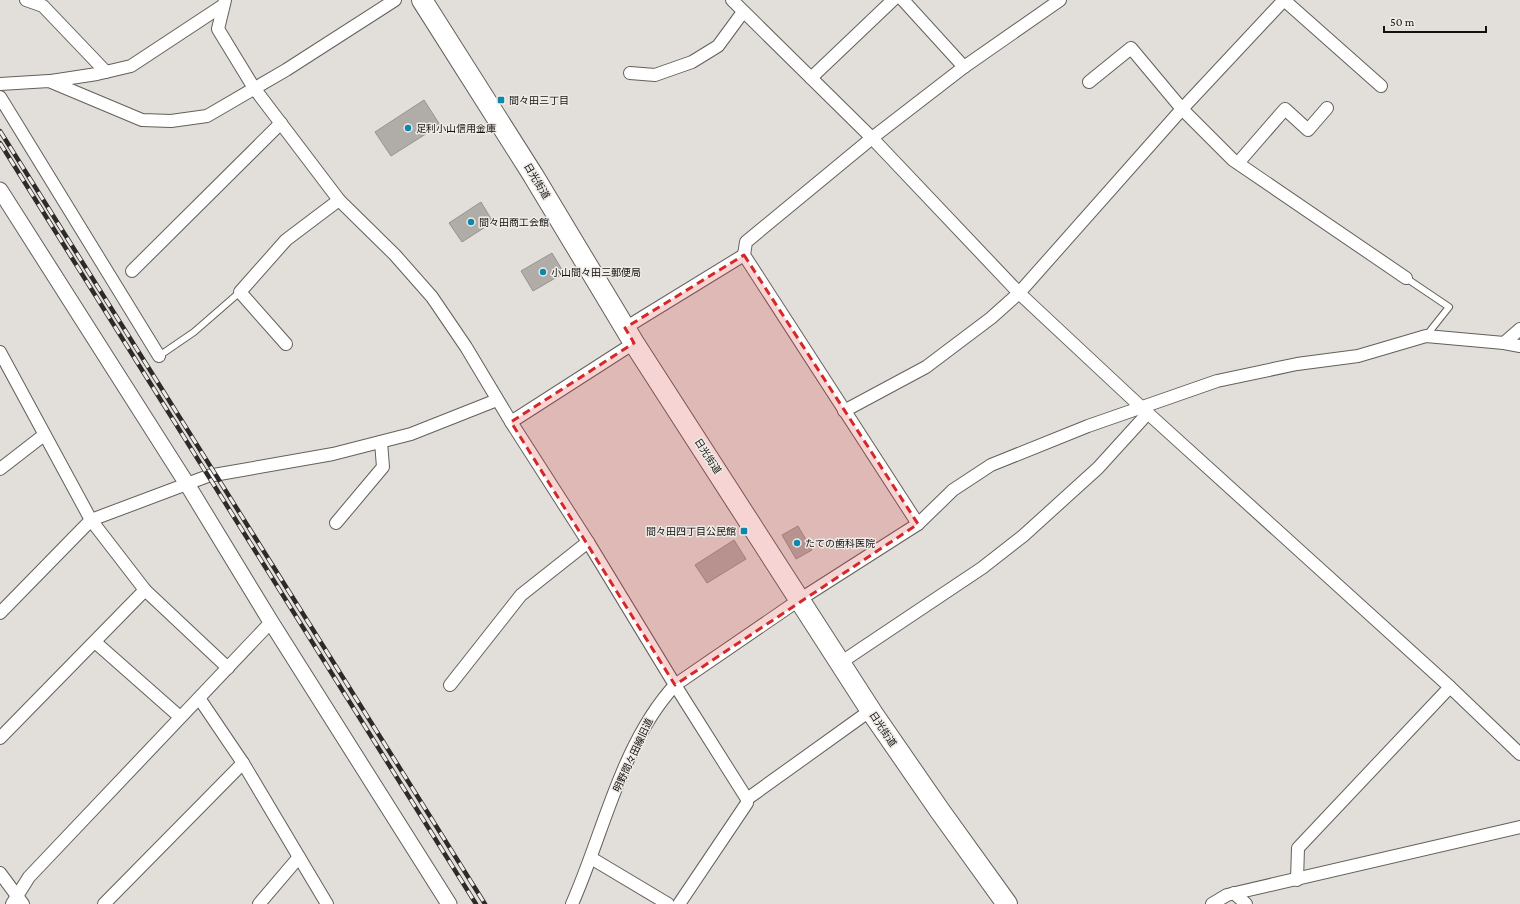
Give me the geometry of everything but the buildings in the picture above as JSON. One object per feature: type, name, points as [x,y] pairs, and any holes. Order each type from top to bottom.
[{"type":"highway","name":"日光街道","points":[[422,0],[533,175],[630,335],[840,663],[940,811],[1007,904]]},
{"type":"street","points":[[26,0],[43,6],[106,72]]},
{"type":"street","points":[[49,81],[142,120],[164,121],[207,116],[395,0]]},
{"type":"street","points":[[732,0],[872,138],[1019,293],[1144,410],[1450,687],[1520,754]]},
{"type":"street","points":[[811,78],[893,0]]},
{"type":"street","points":[[903,0],[964,67]]},
{"type":"street","points":[[918,524],[744,255],[746,242],[872,138],[964,67],[1060,0]]},
{"type":"street","points":[[844,411],[926,367],[991,318],[1019,293],[1182,109],[1284,0],[1380,86]]},
{"type":"street","points":[[0,84],[49,81],[106,72],[131,66],[224,3]]},
{"type":"street","points":[[224,3],[218,29],[254,88],[339,200],[395,255],[432,297],[466,347],[497,400],[588,542],[675,685],[747,799]]},
{"type":"street","points":[[630,73],[655,75],[692,62],[718,46],[743,12]]},
{"type":"street","points":[[1089,82],[1131,48],[1182,109],[1238,163],[1406,278]]},
{"type":"street","points":[[0,97],[159,356]]},
{"type":"street","points":[[1238,163],[1285,109],[1308,130],[1327,108]]},
{"type":"street","points":[[132,271],[281,123]]},
{"type":"street","points":[[0,190],[187,484],[271,622],[448,904]]},
{"type":"street","points":[[286,344],[240,292],[286,240],[339,200]]},
{"type":"street","points":[[511,422],[630,335],[744,255]]},
{"type":"street","points":[[1504,343],[1520,329]]},
{"type":"street","points":[[1426,336],[1504,343],[1520,346]]},
{"type":"street","name":"明野間々田線旧道","points":[[572,904],[591,858],[619,780],[647,721],[661,700],[675,685],[800,600],[918,524],[953,490],[991,465],[1144,410],[1217,381],[1298,364],[1358,356],[1426,336]]},
{"type":"street","points":[[0,352],[91,520],[145,590],[228,668]]},
{"type":"street","points":[[0,613],[91,520],[215,474],[333,454],[381,442],[411,434],[497,400]]},
{"type":"street","points":[[840,663],[982,568],[1024,536],[1098,468],[1144,410]]},
{"type":"street","points":[[0,469],[44,435]]},
{"type":"street","points":[[336,524],[382,467],[381,442]]},
{"type":"street","points":[[450,685],[521,595],[588,542]]},
{"type":"street","points":[[0,738],[145,590]]},
{"type":"street","points":[[17,901],[29,877],[271,622]]},
{"type":"street","points":[[94,642],[180,717]]},
{"type":"street","points":[[1297,880],[1298,848],[1450,687]]},
{"type":"street","points":[[199,698],[243,764],[327,904]]},
{"type":"street","points":[[680,904],[747,803],[747,799],[871,710]]},
{"type":"street","points":[[104,904],[243,764]]},
{"type":"street","points":[[1212,904],[1227,895],[1234,893],[1297,880],[1520,828]]},
{"type":"street","points":[[259,904],[299,856]]},
{"type":"street","points":[[591,858],[668,904]]},
{"type":"street","points":[[0,873],[17,901]]},
{"type":"street","points":[[1234,893],[1246,904]]},
{"type":"lane","points":[[1406,278],[1448,307],[1426,336]]},
{"type":"lane","points":[[159,356],[194,332],[240,292]]},
{"type":"highlighted area","points":[[744,255],[918,524],[675,685],[511,422],[634,343],[625,328]]},
{"type":"railway","points":[[0,131],[485,904]]},
{"type":"railway","points":[[0,143],[476,904]]},
{"type":"place","name":"間々田三丁目","points":[[501,100]]},
{"type":"place","name":"足利小山信用金庫","points":[[408,128]]},
{"type":"place","name":"間々田商工会館","points":[[471,222]]},
{"type":"place","name":"小山間々田三郵便局","points":[[543,272]]},
{"type":"place","name":"間々田四丁目公民館","points":[[744,531]]},
{"type":"place","name":"たての歯科医院","points":[[797,543]]}]
